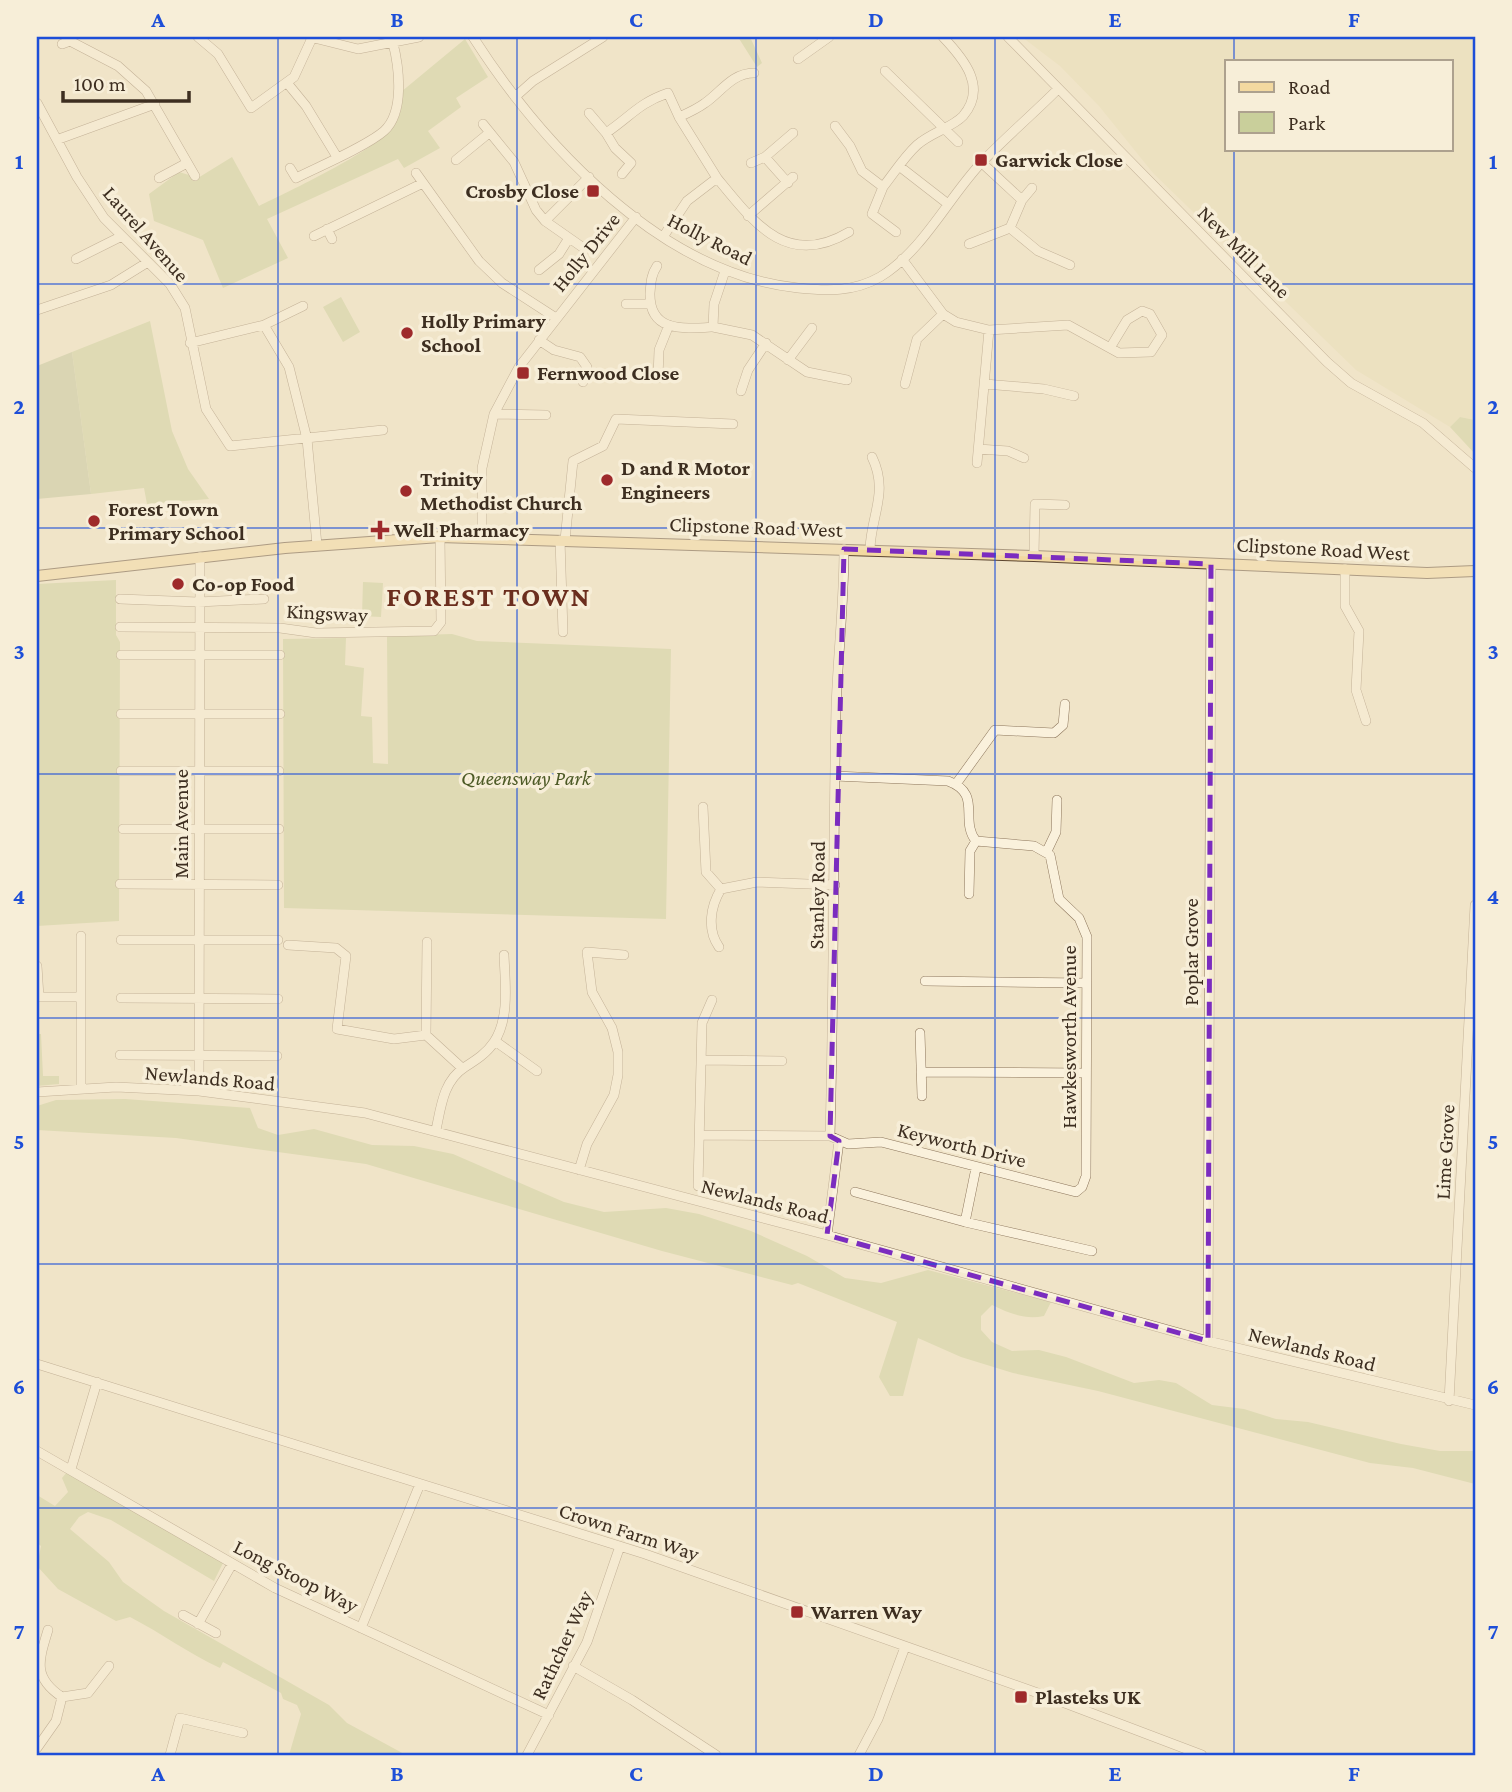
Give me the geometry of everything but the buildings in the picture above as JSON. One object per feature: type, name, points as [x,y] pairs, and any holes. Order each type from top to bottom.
[{"type":"main road","name":"Clipstone Road West","points":[[37,576],[317,545],[440,537],[1034,555],[1427,573],[1475,572]]},
{"type":"street","points":[[198,37],[218,54],[251,108],[295,77],[311,37],[349,48],[371,41],[393,43],[419,37]]},
{"type":"street","name":"Holly Road","points":[[473,37],[515,97],[589,177],[636,217],[663,237],[725,271],[778,286],[840,290],[862,286],[881,276],[902,259],[982,163],[1058,89]]},
{"type":"street","points":[[515,97],[533,81],[603,37]]},
{"type":"street","points":[[798,59],[830,37]]},
{"type":"street","points":[[896,232],[872,214],[883,187],[917,145],[941,127],[963,116],[970,102],[973,82],[967,63],[943,37]]},
{"type":"street","name":"New Mill Lane","points":[[1008,37],[1327,362],[1351,383],[1423,424],[1475,468]]},
{"type":"street","points":[[62,44],[70,41],[118,66],[146,91],[195,176]]},
{"type":"street","points":[[290,168],[296,178],[383,131],[397,108],[399,68],[393,43]]},
{"type":"street","points":[[885,71],[914,96],[958,142]]},
{"type":"street","points":[[679,117],[702,106],[727,83],[746,73],[754,73]]},
{"type":"street","points":[[288,84],[306,106],[337,157]]},
{"type":"street","points":[[606,133],[627,119],[645,100],[668,93],[679,117],[717,178],[748,215],[783,242],[800,246],[821,246],[849,232]]},
{"type":"street","name":"Laurel Avenue","points":[[37,103],[59,139],[77,177],[104,218],[170,284],[185,308],[190,343],[206,409],[230,446],[383,430]]},
{"type":"street","points":[[59,139],[155,104]]},
{"type":"street","points":[[589,113],[615,148],[631,163],[622,174]]},
{"type":"street","points":[[483,124],[514,162],[536,210],[545,221],[585,249]]},
{"type":"street","points":[[835,126],[850,146],[862,171],[883,187]]},
{"type":"street","points":[[456,160],[489,132]]},
{"type":"street","points":[[751,163],[765,157],[793,133]]},
{"type":"street","points":[[748,215],[790,180],[765,157]]},
{"type":"street","points":[[159,178],[187,163]]},
{"type":"street","points":[[982,163],[1022,200]]},
{"type":"street","points":[[899,166],[948,204]]},
{"type":"street","points":[[416,173],[479,261],[502,283],[556,318]]},
{"type":"street","points":[[545,221],[589,177]]},
{"type":"street","points":[[663,237],[687,201],[717,178]]},
{"type":"street","points":[[314,236],[423,183]]},
{"type":"street","points":[[969,244],[1010,228],[1022,200],[1032,188]]},
{"type":"street","name":"Holly Drive","points":[[482,537],[482,468],[494,414],[511,379],[539,340],[636,217]]},
{"type":"street","points":[[1010,228],[1038,251],[1070,265]]},
{"type":"street","points":[[327,229],[332,239]]},
{"type":"street","points":[[76,259],[122,236]]},
{"type":"street","points":[[539,270],[559,254],[569,238]]},
{"type":"street","points":[[902,259],[943,314],[956,322],[989,330],[1068,325],[1110,348],[1126,355],[1151,352],[1162,335],[1150,314],[1142,311],[1127,320],[1110,348]]},
{"type":"street","points":[[37,310],[111,285],[148,262]]},
{"type":"street","points":[[657,266],[651,280],[650,304],[656,318],[669,325],[713,327],[752,335],[788,360],[816,375],[847,380]]},
{"type":"street","points":[[713,327],[714,304],[725,271]]},
{"type":"street","points":[[626,304],[650,304]]},
{"type":"street","points":[[190,343],[264,325],[303,306]]},
{"type":"street","points":[[905,384],[918,339],[943,314]]},
{"type":"street","points":[[264,325],[289,367],[307,439],[317,545]]},
{"type":"street","points":[[658,378],[659,350],[669,325]]},
{"type":"street","points":[[788,360],[812,328]]},
{"type":"street","points":[[977,463],[989,330]]},
{"type":"street","points":[[539,340],[554,350],[580,357],[587,367],[583,382]]},
{"type":"street","points":[[741,391],[748,370],[766,343]]},
{"type":"street","points":[[985,384],[1044,389],[1074,396]]},
{"type":"street","points":[[494,414],[546,415]]},
{"type":"street","points":[[563,632],[562,540],[573,461],[603,446],[616,419],[733,424]]},
{"type":"street","points":[[978,449],[1008,451],[1024,458]]},
{"type":"street","points":[[870,550],[879,507],[879,472],[872,457]]},
{"type":"street","points":[[1034,555],[1035,504],[1065,505]]},
{"type":"street","name":"Kingsway","points":[[120,627],[280,628],[317,633],[434,631],[440,622],[440,537]]},
{"type":"street","name":"Stanley Road","points":[[830,1136],[838,636],[844,612],[844,549]]},
{"type":"street","name":"Main Avenue","points":[[199,1091],[200,557]]},
{"type":"street","name":"Poplar Grove","points":[[1208,1341],[1211,564]]},
{"type":"street","points":[[1345,569],[1345,606],[1359,631],[1356,690],[1366,721]]},
{"type":"street","points":[[120,600],[198,602],[264,599]]},
{"type":"street","points":[[121,654],[280,655]]},
{"type":"street","points":[[956,784],[991,733],[1001,729],[1054,733],[1063,725],[1065,704]]},
{"type":"street","points":[[121,714],[280,714]]},
{"type":"street","points":[[121,771],[279,771]]},
{"type":"street","points":[[835,776],[940,779],[956,784],[968,797],[970,831],[976,841]]},
{"type":"street","points":[[976,841],[1034,846],[1046,851],[1056,832],[1057,800]]},
{"type":"street","points":[[703,807],[706,872],[721,890]]},
{"type":"street","points":[[123,829],[279,829]]},
{"type":"street","points":[[969,894],[970,851],[976,841]]},
{"type":"street","name":"Hawkesworth Avenue","points":[[1046,851],[1054,862],[1053,878],[1059,899],[1085,926],[1086,1176],[1082,1187],[1076,1192]]},
{"type":"street","points":[[719,947],[711,927],[715,898],[721,890],[757,881],[835,885]]},
{"type":"street","points":[[120,884],[278,885]]},
{"type":"street","name":"Lime Grove","points":[[1449,1401],[1475,905]]},
{"type":"street","points":[[80,936],[81,1088]]},
{"type":"street","points":[[121,940],[278,940]]},
{"type":"street","points":[[427,942],[426,1035],[462,1068]]},
{"type":"street","points":[[288,945],[336,947],[346,956],[337,1029],[394,1039],[426,1035]]},
{"type":"street","points":[[579,1170],[587,1144],[614,1095],[618,1075],[618,1052],[612,1028],[592,992],[587,952],[624,955]]},
{"type":"street","points":[[436,1130],[445,1089],[462,1068],[476,1061],[495,1041],[505,1006],[504,955]]},
{"type":"street","points":[[37,966],[38,997],[81,997]]},
{"type":"street","points":[[925,981],[1086,983]]},
{"type":"street","points":[[121,998],[278,999]]},
{"type":"street","points":[[698,1185],[702,1023],[712,1000]]},
{"type":"street","points":[[920,1033],[922,1096]]},
{"type":"street","points":[[495,1041],[537,1071]]},
{"type":"street","points":[[120,1055],[277,1056]]},
{"type":"street","points":[[703,1060],[782,1061]]},
{"type":"street","points":[[921,1072],[1085,1073]]},
{"type":"street","name":"Newlands Road","points":[[37,1092],[81,1088],[199,1091],[365,1113],[827,1235],[1208,1341],[1449,1401],[1475,1405]]},
{"type":"street","points":[[701,1135],[830,1136],[839,1141],[827,1235]]},
{"type":"street","name":"Keyworth Drive","points":[[839,1141],[848,1144],[881,1142],[1076,1192]]},
{"type":"street","points":[[965,1222],[976,1168]]},
{"type":"street","points":[[855,1192],[965,1222],[1091,1251]]},
{"type":"street","name":"Crown Farm Way","points":[[37,1363],[620,1546],[1202,1755]]},
{"type":"street","points":[[71,1469],[97,1382]]},
{"type":"street","name":"Long Stoop Way","points":[[37,1451],[275,1588],[549,1715]]},
{"type":"street","points":[[361,1628],[420,1484]]},
{"type":"street","name":"Rathcher Way","points":[[527,1755],[600,1611],[620,1546]]},
{"type":"street","points":[[198,1623],[232,1564]]},
{"type":"street","points":[[183,1615],[216,1633]]},
{"type":"street","points":[[48,1630],[38,1663],[47,1687],[62,1697],[88,1693],[109,1666]]},
{"type":"street","points":[[859,1755],[878,1719],[905,1647]]},
{"type":"street","points":[[573,1666],[632,1700],[716,1755]]},
{"type":"street","points":[[37,1748],[56,1721],[62,1697]]},
{"type":"street","points":[[170,1755],[180,1717],[243,1733]]},
{"type":"highlighted area","points":[[844,549],[1211,564],[1208,1341],[827,1235],[839,1141],[830,1136]]},
{"type":"shaded area","points":[[1022,37],[1475,37],[1475,420],[1460,417],[1450,427],[1356,370],[1153,173],[1099,106],[1060,66]]},
{"type":"green space","points":[[738,37],[750,37],[762,63],[757,67]]},
{"type":"green space","points":[[465,39],[488,77],[456,98],[461,107],[428,131],[440,148],[404,168],[398,159],[267,219],[288,258],[223,288],[203,240],[154,221],[149,194],[179,172],[189,175],[193,181],[232,157],[259,206],[351,159],[392,128],[401,111],[401,92]]},
{"type":"green space","points":[[341,297],[360,332],[343,342],[323,307]]},
{"type":"green space","points":[[150,321],[172,431],[188,469],[209,499],[147,504],[144,488],[91,494],[72,352]]},
{"type":"green space","points":[[72,352],[91,494],[37,499],[37,366]]},
{"type":"green space","points":[[1460,417],[1475,420],[1475,454],[1450,427]]},
{"type":"green space","points":[[116,580],[116,635],[120,642],[119,921],[37,926],[37,584]]},
{"type":"green space","points":[[363,582],[383,583],[381,617],[362,616]]},
{"type":"green space","name":"Queensway Park","points":[[452,634],[477,641],[671,649],[666,919],[284,908],[283,639],[346,638],[345,665],[364,668],[361,716],[372,717],[373,763],[388,764],[387,636]]},
{"type":"green space","points":[[37,1034],[41,1034],[43,1076],[59,1076],[59,1084],[37,1086]]},
{"type":"green space","points":[[125,1099],[250,1108],[258,1128],[278,1135],[314,1129],[372,1145],[414,1146],[453,1154],[564,1202],[604,1212],[666,1208],[699,1214],[751,1231],[807,1256],[845,1278],[881,1283],[928,1270],[1051,1302],[1044,1316],[1037,1317],[1017,1315],[992,1305],[981,1316],[981,1330],[992,1342],[1012,1351],[1039,1350],[1066,1357],[1134,1383],[1159,1380],[1176,1383],[1212,1405],[1244,1409],[1276,1419],[1308,1422],[1440,1451],[1475,1451],[1475,1484],[1413,1468],[1370,1463],[1098,1391],[1013,1373],[961,1357],[918,1338],[903,1396],[890,1396],[879,1377],[897,1322],[798,1283],[792,1285],[662,1251],[366,1164],[176,1138],[37,1130],[37,1106],[56,1100]]},
{"type":"green space","points":[[67,1472],[223,1563],[214,1581],[111,1520],[88,1512],[79,1517],[70,1529],[109,1562],[123,1582],[164,1611],[329,1705],[347,1723],[406,1755],[289,1755],[301,1714],[297,1705],[283,1699],[281,1693],[223,1662],[220,1668],[208,1662],[130,1617],[116,1621],[58,1589],[37,1566],[41,1546],[37,1543],[37,1495],[55,1506],[68,1492],[62,1478]]},
{"type":"place","name":"Garwick Close","points":[[981,160]]},
{"type":"place","name":"Crosby Close","points":[[593,191]]},
{"type":"place","name":"Holly Primary School","points":[[407,333]]},
{"type":"place","name":"Fernwood Close","points":[[523,373]]},
{"type":"place","name":"D and R Motor Engineers","points":[[607,480]]},
{"type":"place","name":"Trinity Methodist Church","points":[[406,491]]},
{"type":"place","name":"Forest Town Primary School","points":[[94,521]]},
{"type":"place","name":"Well Pharmacy","points":[[380,530]]},
{"type":"place","name":"Co-op Food","points":[[178,584]]},
{"type":"place","name":"Warren Way","points":[[797,1612]]},
{"type":"place","name":"Plasteks UK","points":[[1021,1697]]},
{"type":"district","name":"FOREST TOWN","points":[[489,596]]}]
